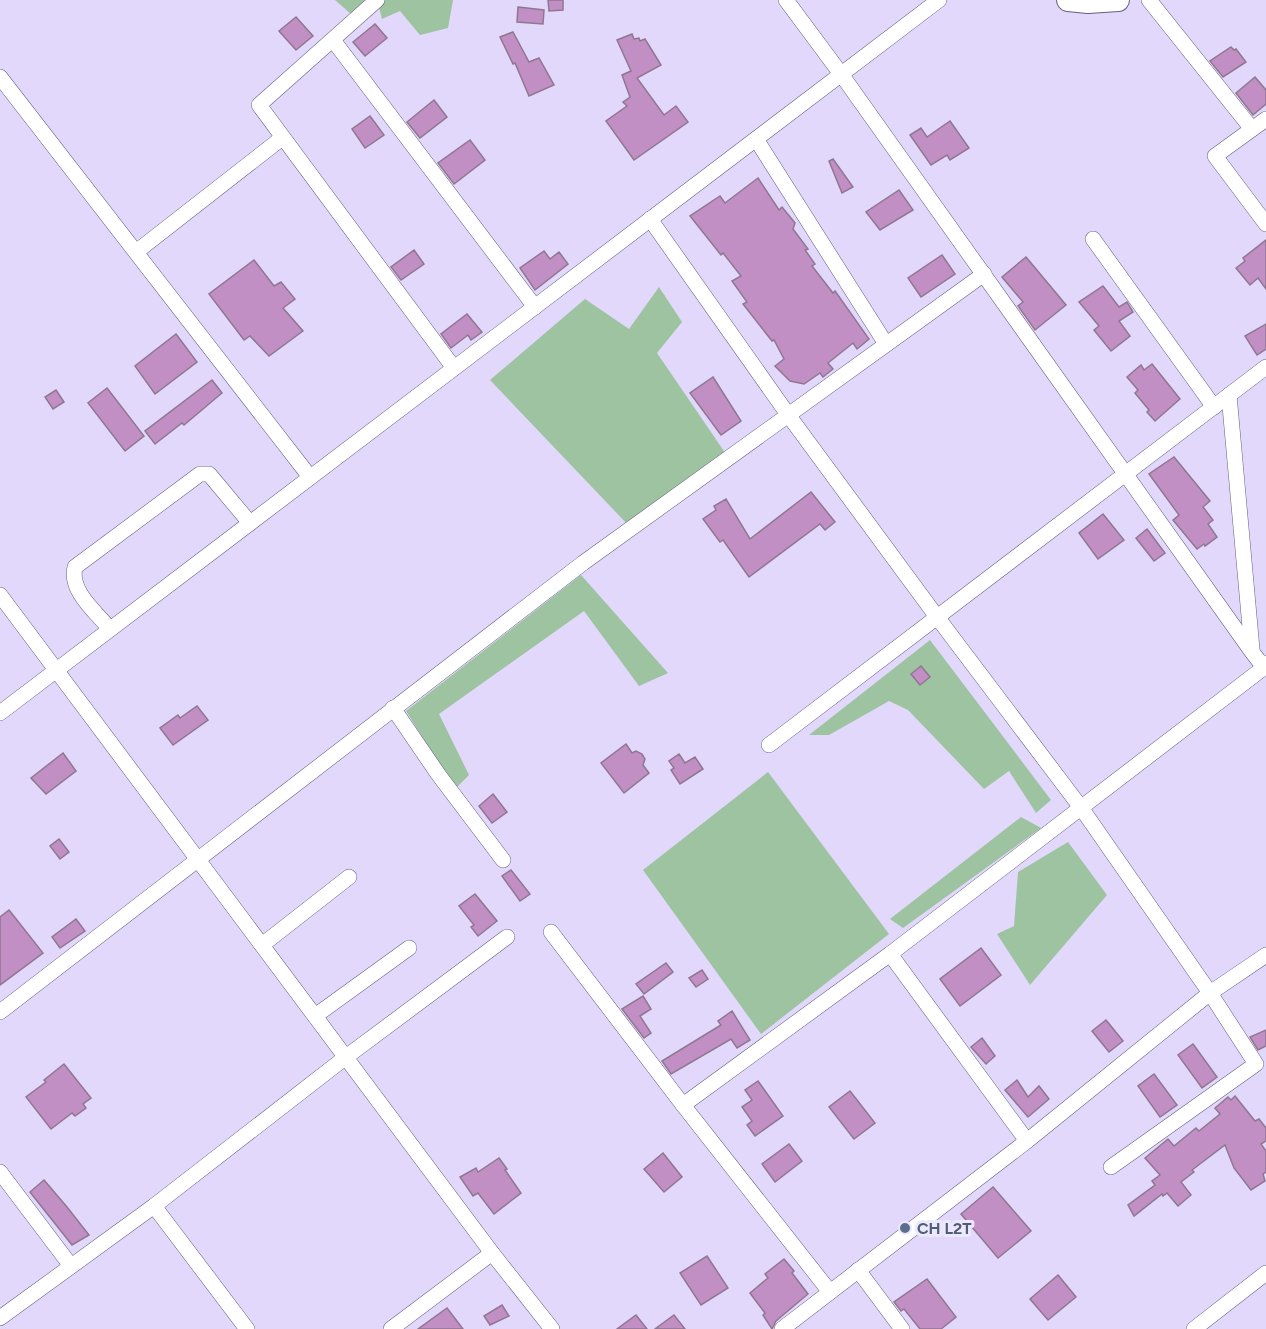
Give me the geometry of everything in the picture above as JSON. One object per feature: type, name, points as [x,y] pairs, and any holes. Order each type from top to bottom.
[{"type":"main road","points":[[1068,0],[1118,0]]},
{"type":"street","points":[[376,0],[259,105],[454,368]]},
{"type":"street","points":[[683,1105],[890,954],[1266,666],[1252,652],[786,0]]},
{"type":"street","points":[[0,713],[939,0]]},
{"type":"street","points":[[1149,0],[1252,129]]},
{"type":"street","points":[[333,40],[535,307]]},
{"type":"street","points":[[0,76],[310,477]]},
{"type":"street","points":[[1266,119],[1215,156],[1266,224]]},
{"type":"street","points":[[136,252],[282,138]]},
{"type":"street","points":[[756,139],[886,344]]},
{"type":"street","points":[[650,219],[789,416],[1082,809],[1210,993],[1256,1064],[1111,1167]]},
{"type":"street","points":[[1093,239],[1214,407]]},
{"type":"street","points":[[0,1012],[197,858],[583,563],[984,274]]},
{"type":"street","points":[[769,745],[1266,368]]},
{"type":"street","points":[[1229,395],[1252,652]]},
{"type":"street","points":[[110,629],[77,589],[73,576],[75,567],[205,472],[250,523]]},
{"type":"street","points":[[0,595],[492,1253],[552,1329]]},
{"type":"street","points":[[393,708],[438,774],[502,860]]},
{"type":"street","points":[[262,945],[349,877]]},
{"type":"street","points":[[552,932],[683,1105],[830,1292]]},
{"type":"street","points":[[0,1318],[154,1206],[346,1057],[507,937]]},
{"type":"street","points":[[315,1016],[409,948]]},
{"type":"street","points":[[890,954],[1027,1141]]},
{"type":"street","points":[[782,1329],[1027,1141],[1210,993],[1266,956]]},
{"type":"street","points":[[0,1172],[71,1266]]},
{"type":"street","points":[[154,1206],[247,1329]]},
{"type":"street","points":[[391,1329],[492,1253]]},
{"type":"street","points":[[858,1270],[902,1329]]},
{"type":"street","points":[[1194,1329],[1266,1274]]},
{"type":"green space","points":[[335,0],[453,0],[448,28],[420,35],[400,11],[382,19],[378,3],[351,14]]},
{"type":"green space","points":[[659,287],[682,322],[657,353],[728,457],[631,528],[490,380],[585,299],[629,329]]},
{"type":"green space","points":[[581,575],[668,673],[639,686],[584,611],[439,714],[469,775],[455,789],[406,711]]},
{"type":"green space","points":[[930,640],[1051,800],[1036,813],[1009,771],[984,789],[908,710],[889,701],[829,735],[809,735]]},
{"type":"green space","points":[[768,772],[889,934],[761,1034],[643,870]]},
{"type":"green space","points":[[1021,817],[1041,828],[903,928],[890,919]]},
{"type":"green space","points":[[1068,842],[1107,895],[1030,985],[997,934],[1014,926],[1018,872]]},
{"type":"building","points":[[548,0],[563,0],[563,10],[549,11]]},
{"type":"building","points":[[518,7],[544,10],[543,24],[517,22]]},
{"type":"building","points":[[296,17],[313,36],[296,50],[279,31]]},
{"type":"building","points":[[375,24],[387,38],[365,56],[353,42]]},
{"type":"building","points":[[513,32],[529,62],[539,58],[554,85],[529,96],[515,63],[513,64],[500,37]]},
{"type":"building","points":[[632,34],[634,39],[639,38],[640,41],[645,39],[661,65],[637,78],[664,115],[676,106],[688,122],[634,160],[606,121],[627,106],[623,102],[630,97],[622,75],[631,71],[617,40]]},
{"type":"building","points":[[1231,47],[1236,49],[1246,62],[1223,77],[1210,61]]},
{"type":"building","points":[[1255,77],[1266,90],[1266,104],[1253,115],[1236,93]]},
{"type":"building","points":[[434,100],[447,117],[420,138],[407,122]]},
{"type":"building","points":[[370,116],[384,135],[365,148],[352,129]]},
{"type":"building","points":[[950,121],[969,148],[950,160],[947,155],[931,165],[910,135],[921,128],[927,137]]},
{"type":"building","points":[[470,140],[485,160],[454,184],[438,163]]},
{"type":"building","points":[[833,159],[853,187],[842,193],[829,161]]},
{"type":"building","points":[[758,178],[779,210],[782,207],[795,223],[793,229],[808,249],[805,250],[815,264],[812,266],[833,293],[835,291],[869,339],[857,349],[853,343],[828,363],[833,369],[823,377],[820,373],[804,384],[790,381],[775,366],[784,359],[774,340],[772,341],[743,304],[747,302],[732,281],[741,276],[690,216],[720,196],[725,203]]},
{"type":"building","points":[[899,190],[913,210],[880,230],[866,212]]},
{"type":"building","points":[[1266,240],[1266,289],[1258,278],[1250,285],[1236,268],[1245,261],[1243,258]]},
{"type":"building","points":[[414,250],[424,264],[401,280],[391,267]]},
{"type":"building","points":[[544,251],[550,259],[559,252],[568,264],[535,290],[520,268]]},
{"type":"building","points":[[942,255],[955,274],[921,297],[908,278]]},
{"type":"building","points":[[1026,257],[1066,305],[1035,330],[1018,306],[1023,302],[1002,277]]},
{"type":"building","points":[[254,260],[274,286],[281,282],[295,299],[283,308],[303,331],[269,356],[250,336],[244,340],[209,294]]},
{"type":"building","points":[[1103,286],[1119,307],[1127,302],[1133,312],[1119,321],[1130,336],[1111,351],[1094,330],[1099,326],[1079,302]]},
{"type":"building","points":[[467,314],[482,332],[471,340],[468,335],[451,348],[441,334]]},
{"type":"building","points":[[1266,324],[1266,349],[1257,355],[1245,336]]},
{"type":"building","points":[[176,334],[197,362],[155,394],[135,366]]},
{"type":"building","points":[[1152,364],[1180,399],[1155,421],[1135,393],[1138,390],[1127,377],[1141,365],[1144,370]]},
{"type":"building","points":[[713,377],[741,421],[721,435],[690,393]]},
{"type":"building","points":[[212,380],[222,393],[184,425],[182,423],[155,444],[145,431]]},
{"type":"building","points":[[107,388],[144,436],[125,451],[88,403]]},
{"type":"building","points":[[56,390],[64,402],[53,409],[45,397]]},
{"type":"building","points":[[1174,457],[1210,501],[1203,507],[1213,520],[1208,524],[1217,537],[1197,549],[1173,520],[1179,515],[1149,474]]},
{"type":"building","points":[[811,492],[835,522],[825,530],[820,524],[749,577],[723,540],[720,542],[703,519],[716,510],[714,506],[726,499],[750,539]]},
{"type":"building","points":[[1103,514],[1124,540],[1098,559],[1079,533]]},
{"type":"building","points":[[1147,529],[1165,553],[1154,561],[1136,538]]},
{"type":"building","points":[[921,666],[930,677],[920,685],[911,674]]},
{"type":"building","points":[[197,706],[208,720],[173,745],[160,728],[178,715],[180,718]]},
{"type":"building","points":[[626,744],[632,753],[636,751],[642,754],[645,759],[643,765],[649,773],[624,793],[601,763]]},
{"type":"building","points":[[63,753],[76,771],[46,794],[31,778]]},
{"type":"building","points":[[679,754],[685,763],[695,757],[703,769],[680,784],[671,770],[674,768],[669,761]]},
{"type":"building","points":[[493,794],[507,812],[492,823],[479,806]]},
{"type":"building","points":[[59,839],[69,852],[60,859],[50,846]]},
{"type":"building","points":[[511,870],[530,894],[520,901],[502,876]]},
{"type":"building","points":[[475,894],[497,921],[478,936],[471,927],[474,925],[459,906]]},
{"type":"building","points":[[9,910],[43,953],[0,985],[0,917]]},
{"type":"building","points":[[76,919],[85,931],[60,948],[52,937]]},
{"type":"building","points":[[981,948],[1001,975],[960,1006],[940,979]]},
{"type":"building","points":[[666,963],[673,972],[644,994],[636,984]]},
{"type":"building","points":[[702,970],[708,979],[696,987],[689,978]]},
{"type":"building","points":[[643,996],[651,1009],[640,1016],[651,1033],[644,1038],[622,1009]]},
{"type":"building","points":[[732,1011],[750,1040],[737,1048],[731,1039],[671,1074],[662,1061],[721,1025],[718,1021]]},
{"type":"building","points":[[1106,1020],[1123,1041],[1109,1052],[1092,1031]]},
{"type":"building","points":[[1266,1030],[1266,1046],[1258,1050],[1250,1037]]},
{"type":"building","points":[[982,1038],[995,1056],[986,1064],[971,1047]]},
{"type":"building","points":[[1193,1044],[1217,1077],[1202,1088],[1178,1055]]},
{"type":"building","points":[[64,1064],[91,1098],[83,1104],[86,1108],[75,1116],[72,1113],[51,1129],[26,1097]]},
{"type":"building","points":[[1154,1074],[1177,1105],[1160,1117],[1138,1086]]},
{"type":"building","points":[[1017,1080],[1028,1097],[1039,1086],[1049,1099],[1028,1117],[1005,1090]]},
{"type":"building","points":[[758,1081],[783,1116],[755,1136],[747,1125],[752,1121],[742,1107],[752,1100],[745,1090]]},
{"type":"building","points":[[850,1091],[875,1123],[854,1139],[829,1107]]},
{"type":"building","points":[[1235,1096],[1255,1121],[1259,1119],[1266,1128],[1266,1141],[1261,1144],[1266,1151],[1266,1172],[1263,1174],[1265,1181],[1251,1190],[1234,1168],[1225,1145],[1192,1170],[1194,1172],[1181,1182],[1191,1195],[1178,1206],[1167,1193],[1163,1196],[1162,1194],[1134,1216],[1128,1205],[1155,1185],[1152,1181],[1160,1175],[1145,1158],[1168,1139],[1174,1146],[1196,1128],[1199,1131],[1220,1114],[1215,1108],[1228,1097],[1231,1100]]},
{"type":"building","points":[[789,1144],[802,1161],[775,1182],[762,1164]]},
{"type":"building","points":[[663,1153],[682,1177],[664,1192],[644,1169]]},
{"type":"building","points":[[499,1158],[521,1193],[494,1214],[478,1193],[473,1196],[460,1177],[476,1168],[478,1172]]},
{"type":"building","points":[[44,1180],[89,1235],[72,1245],[30,1192]]},
{"type":"building","points":[[993,1187],[1031,1231],[998,1258],[961,1214]]},
{"type":"building","points":[[707,1256],[728,1288],[701,1305],[680,1273]]},
{"type":"building","points":[[784,1259],[808,1294],[776,1321],[772,1329],[763,1315],[765,1313],[750,1293],[768,1278],[765,1274]]},
{"type":"building","points":[[1058,1275],[1076,1297],[1048,1320],[1030,1299]]},
{"type":"building","points":[[927,1279],[956,1317],[941,1329],[920,1329],[904,1309],[901,1311],[894,1302]]},
{"type":"building","points":[[502,1305],[509,1316],[490,1325],[484,1316]]},
{"type":"building","points":[[447,1308],[463,1329],[418,1329]]},
{"type":"building","points":[[636,1315],[647,1329],[617,1329]]},
{"type":"building","points":[[674,1315],[685,1329],[655,1329]]},
{"type":"place","name":"CH L2T","points":[[905,1228]]}]
